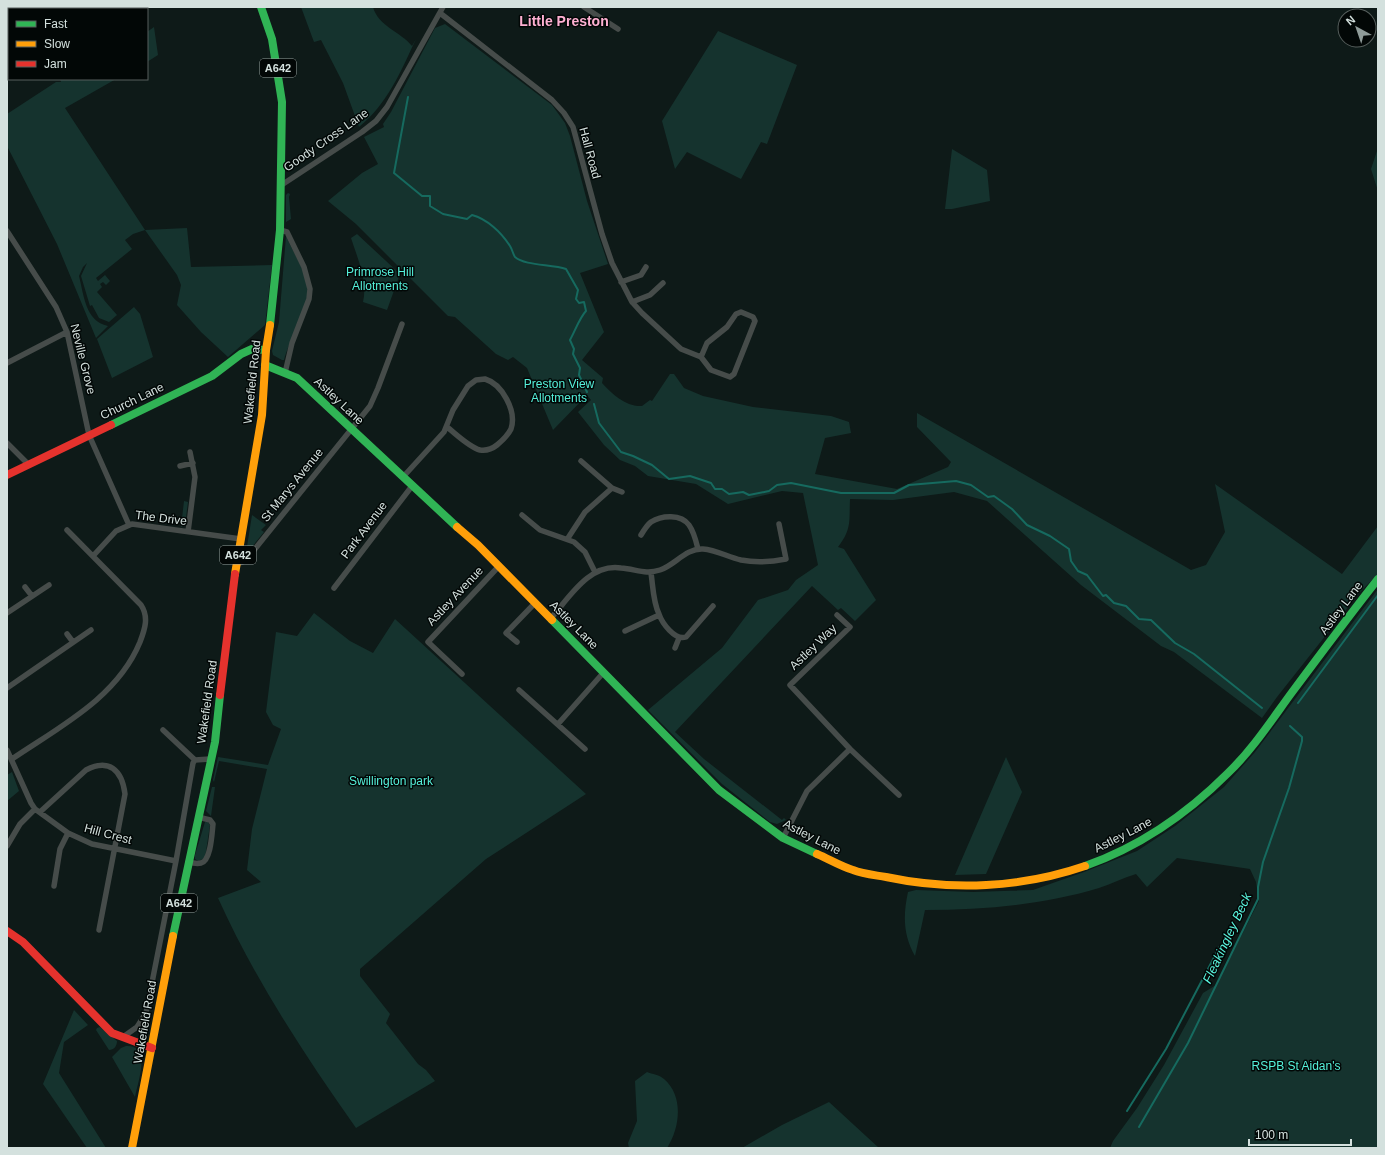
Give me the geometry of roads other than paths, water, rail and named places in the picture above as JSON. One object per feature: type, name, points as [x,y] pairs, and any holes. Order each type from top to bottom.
[{"type":"street","name":"Wakefield Road","points":[[132,1148],[188,862],[219,716],[241,562],[241,539],[262,415],[266,350],[272,312],[280,230],[282,102],[272,39],[261,7]]},
{"type":"street","name":"Goody Cross Lane","points":[[280,186],[362,132],[376,120],[387,107],[443,7]]},
{"type":"street","points":[[584,7],[618,29]]},
{"type":"street","name":"Hall Road","points":[[440,13],[552,100],[567,117],[574,133],[602,234],[621,282],[632,302],[681,349],[701,357]]},
{"type":"street","points":[[280,230],[287,232],[304,267],[310,289],[309,299],[292,343],[285,373]]},
{"type":"street","name":"Neville Grove","points":[[7,231],[56,307],[67,332],[89,435]]},
{"type":"street","points":[[621,282],[641,275],[646,267]]},
{"type":"street","points":[[632,302],[650,295],[663,283]]},
{"type":"street","points":[[741,312],[753,317],[755,321],[733,376],[728,377],[711,370],[701,357],[707,343],[727,327],[736,314],[741,312]]},
{"type":"street","name":"St Marys Avenue","points":[[250,555],[370,406],[402,324]]},
{"type":"street","points":[[7,363],[67,332]]},
{"type":"street","name":"Church Lane","points":[[7,476],[212,376],[241,354],[252,349],[266,350]]},
{"type":"street","name":"Astley Lane","points":[[265,365],[297,378],[499,566],[719,790],[783,838],[854,871],[928,885],[988,885],[1030,880],[1067,872],[1104,859],[1150,836],[1179,817],[1229,773],[1273,719],[1349,615],[1378,579]]},
{"type":"street","points":[[403,478],[447,427],[453,410],[468,386],[480,379],[489,380],[496,385],[508,402],[512,417],[508,433],[498,444],[487,450],[477,449],[447,427]]},
{"type":"street","name":"The Drive","points":[[89,435],[128,525],[138,524],[241,539]]},
{"type":"street","points":[[7,443],[29,465]]},
{"type":"street","points":[[188,532],[195,477],[190,452]]},
{"type":"street","points":[[580,461],[612,488],[622,492]]},
{"type":"street","points":[[180,466],[193,463]]},
{"type":"street","name":"Park Avenue","points":[[334,588],[412,486]]},
{"type":"street","points":[[568,538],[585,512],[612,488]]},
{"type":"street","points":[[522,515],[540,530],[568,538],[585,552],[595,572]]},
{"type":"street","points":[[641,535],[648,525],[655,520],[673,516],[688,524],[698,549]]},
{"type":"street","points":[[551,618],[595,572],[609,567],[642,573],[651,573],[663,569],[688,552],[698,549],[757,562],[786,561],[779,524]]},
{"type":"street","points":[[93,556],[116,531],[128,525]]},
{"type":"street","points":[[12,759],[99,698],[128,665],[143,634],[146,618],[141,605],[67,530]]},
{"type":"street","name":"Astley Avenue","points":[[462,674],[428,642],[499,566]]},
{"type":"street","points":[[651,573],[659,615],[675,636],[679,638]]},
{"type":"street","points":[[7,613],[49,585]]},
{"type":"street","points":[[25,587],[32,596]]},
{"type":"street","points":[[517,642],[506,633],[536,603]]},
{"type":"street","points":[[675,648],[679,638],[687,635],[714,606]]},
{"type":"street","points":[[625,630],[659,615]]},
{"type":"street","name":"Astley Way","points":[[837,615],[850,627],[790,685],[850,749],[899,795]]},
{"type":"street","points":[[7,688],[91,630]]},
{"type":"street","points":[[67,634],[72,642]]},
{"type":"street","points":[[558,724],[604,672]]},
{"type":"street","points":[[519,690],[585,749]]},
{"type":"street","name":"Wakefield Road","points":[[163,730],[195,760]]},
{"type":"street","points":[[783,838],[807,791],[850,749]]},
{"type":"street","name":"Hill Crest","points":[[7,750],[12,759],[23,789],[35,809],[68,833],[92,844],[176,861]]},
{"type":"street","name":"Wakefield Road","points":[[195,760],[210,759]]},
{"type":"street","name":"Wakefield Road","points":[[123,1037],[137,1027],[146,1013],[176,861],[193,763],[195,760]]},
{"type":"street","points":[[40,812],[86,770],[102,764],[109,766],[116,771],[121,778],[125,794],[99,930]]},
{"type":"street","points":[[7,846],[20,824],[35,809]]},
{"type":"street","points":[[188,862],[199,864],[205,862],[208,857],[213,824],[210,820],[198,817]]},
{"type":"street","points":[[54,886],[60,849],[68,833]]},
{"type":"street","points":[[7,931],[23,942],[112,1033],[152,1048]]},
{"type":"waterway","points":[[408,97],[394,173],[422,196],[430,196],[430,206],[443,214],[467,219],[472,215],[488,223],[502,236],[510,246],[515,257],[519,260],[566,269],[578,290],[576,299],[579,303],[584,302],[586,311],[570,340],[574,349],[573,354],[580,368],[579,375],[587,392]]},
{"type":"waterway","points":[[594,404],[599,423],[621,452],[652,465],[669,479],[690,476],[711,483],[715,489],[722,489],[729,494],[743,492],[749,495],[769,491],[777,485],[791,483],[841,493],[894,493],[909,485],[956,481],[971,485],[988,497],[994,496],[1012,509],[1027,525],[1050,536],[1069,549],[1071,561],[1078,571],[1087,575],[1103,596],[1106,595],[1114,603],[1126,606],[1139,619],[1151,620],[1175,643],[1194,654],[1262,708]]},
{"type":"waterway","points":[[1298,703],[1378,595]]},
{"type":"waterway","name":"Fleakingley Beck","points":[[1139,1127],[1188,1043],[1258,899],[1258,887],[1263,862],[1289,788],[1302,741],[1302,737],[1290,726]]},
{"type":"waterway","points":[[1127,1111],[1166,1049],[1220,946]]},
{"type":"district","name":"Little Preston","points":[[564,21]]},
{"type":"park label","name":"Primrose Hill Allotments","points":[[380,279]]},
{"type":"park label","name":"Preston View Allotments","points":[[559,391]]},
{"type":"park label","name":"Swillington park","points":[[391,781]]},
{"type":"park label","name":"RSPB St Aidan's","points":[[1296,1066]]}]
